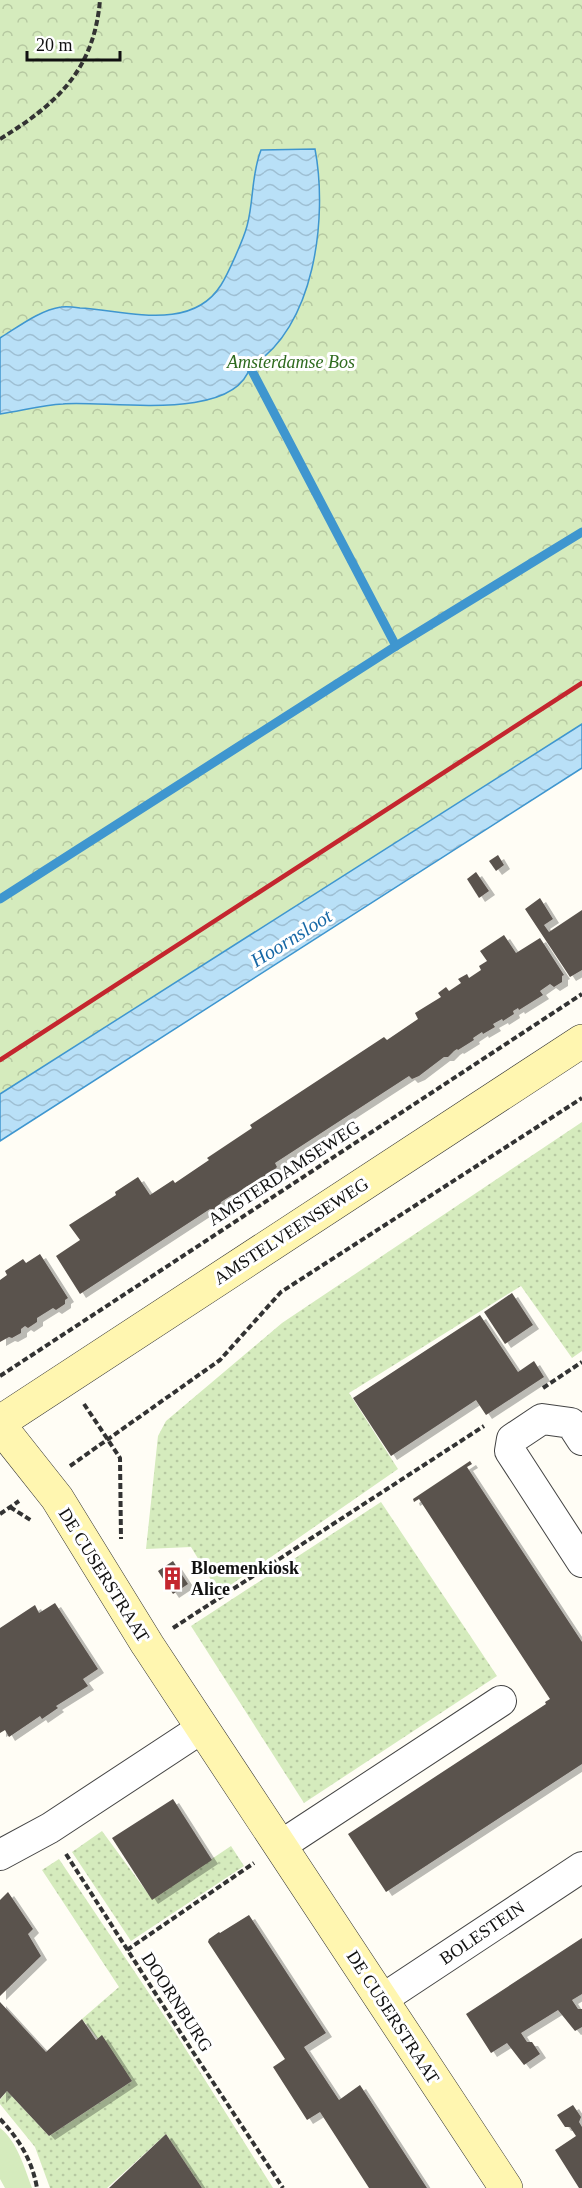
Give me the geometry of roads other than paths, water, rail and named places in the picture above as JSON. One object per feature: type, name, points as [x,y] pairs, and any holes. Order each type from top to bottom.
[{"type":"street","name":"AMSTELVEENSEWEG","points":[[0,1424],[66,1378],[582,1041]]},
{"type":"street","points":[[582,1440],[571,1423],[535,1408],[512,1439],[510,1451],[582,1562]]},
{"type":"street","name":"DE CUSERSTRAAT","points":[[0,1424],[46,1482],[147,1644],[506,2188]]},
{"type":"street","points":[[280,1846],[501,1701]]},
{"type":"street","points":[[0,1855],[50,1828],[202,1728]]},
{"type":"street","name":"BOLESTEIN","points":[[381,2000],[582,1867]]},
{"type":"water","points":[[315,149],[319,176],[317,238],[312,269],[303,299],[289,326],[272,350],[250,367],[239,385],[220,396],[195,402],[167,405],[63,404],[0,414],[0,338],[37,315],[61,307],[156,315],[175,314],[192,309],[208,300],[224,280],[245,232],[261,150]]},
{"type":"water","name":"Hoornsloot","points":[[582,724],[582,768],[0,1141],[0,1094]]},
{"type":"waterway","points":[[250,367],[396,646]]},
{"type":"waterway","points":[[0,899],[396,646],[582,532]]},
{"type":"railway","points":[[0,1060],[582,683]]},
{"type":"place","name":"Bloemenkiosk Alice","points":[[173,1578]]},
{"type":"park label","name":"Amsterdamse Bos","points":[[291,362]]}]
